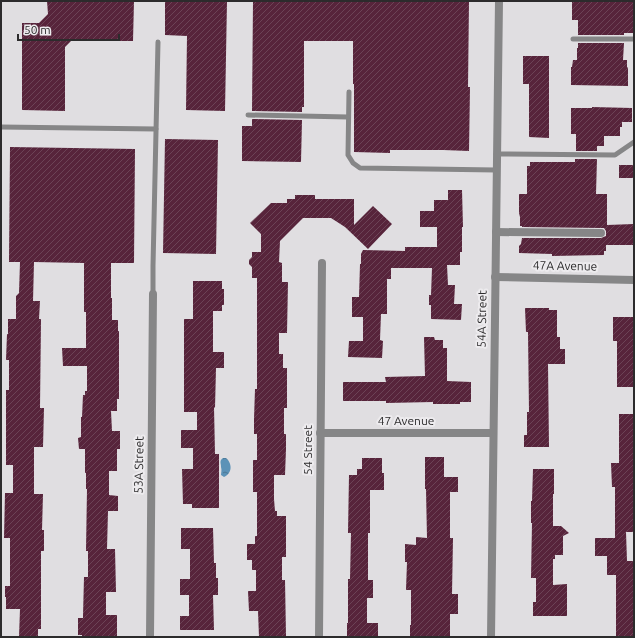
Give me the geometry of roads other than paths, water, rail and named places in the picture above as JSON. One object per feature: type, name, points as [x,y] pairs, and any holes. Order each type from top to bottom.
[{"type":"street","name":"54A Street","points":[[491,637],[492,433],[500,1]]},
{"type":"street","points":[[496,232],[601,233]]},
{"type":"street","name":"54 Street","points":[[319,637],[322,263]]},
{"type":"street","name":"47A Avenue","points":[[495,277],[634,280]]},
{"type":"street","name":"53A Street","points":[[150,637],[153,294]]},
{"type":"street","name":"47 Avenue","points":[[320,432],[492,433]]},
{"type":"lane","points":[[573,39],[634,39]]},
{"type":"lane","points":[[153,294],[158,42]]},
{"type":"lane","points":[[348,92],[348,155],[353,163],[360,168],[496,170]]},
{"type":"lane","points":[[248,115],[348,117]]},
{"type":"lane","points":[[1,127],[156,130]]},
{"type":"lane","points":[[496,154],[615,155],[634,142]]},
{"type":"water","points":[[223,458],[228,460],[231,468],[229,473],[224,477],[221,475],[221,461]]}]
